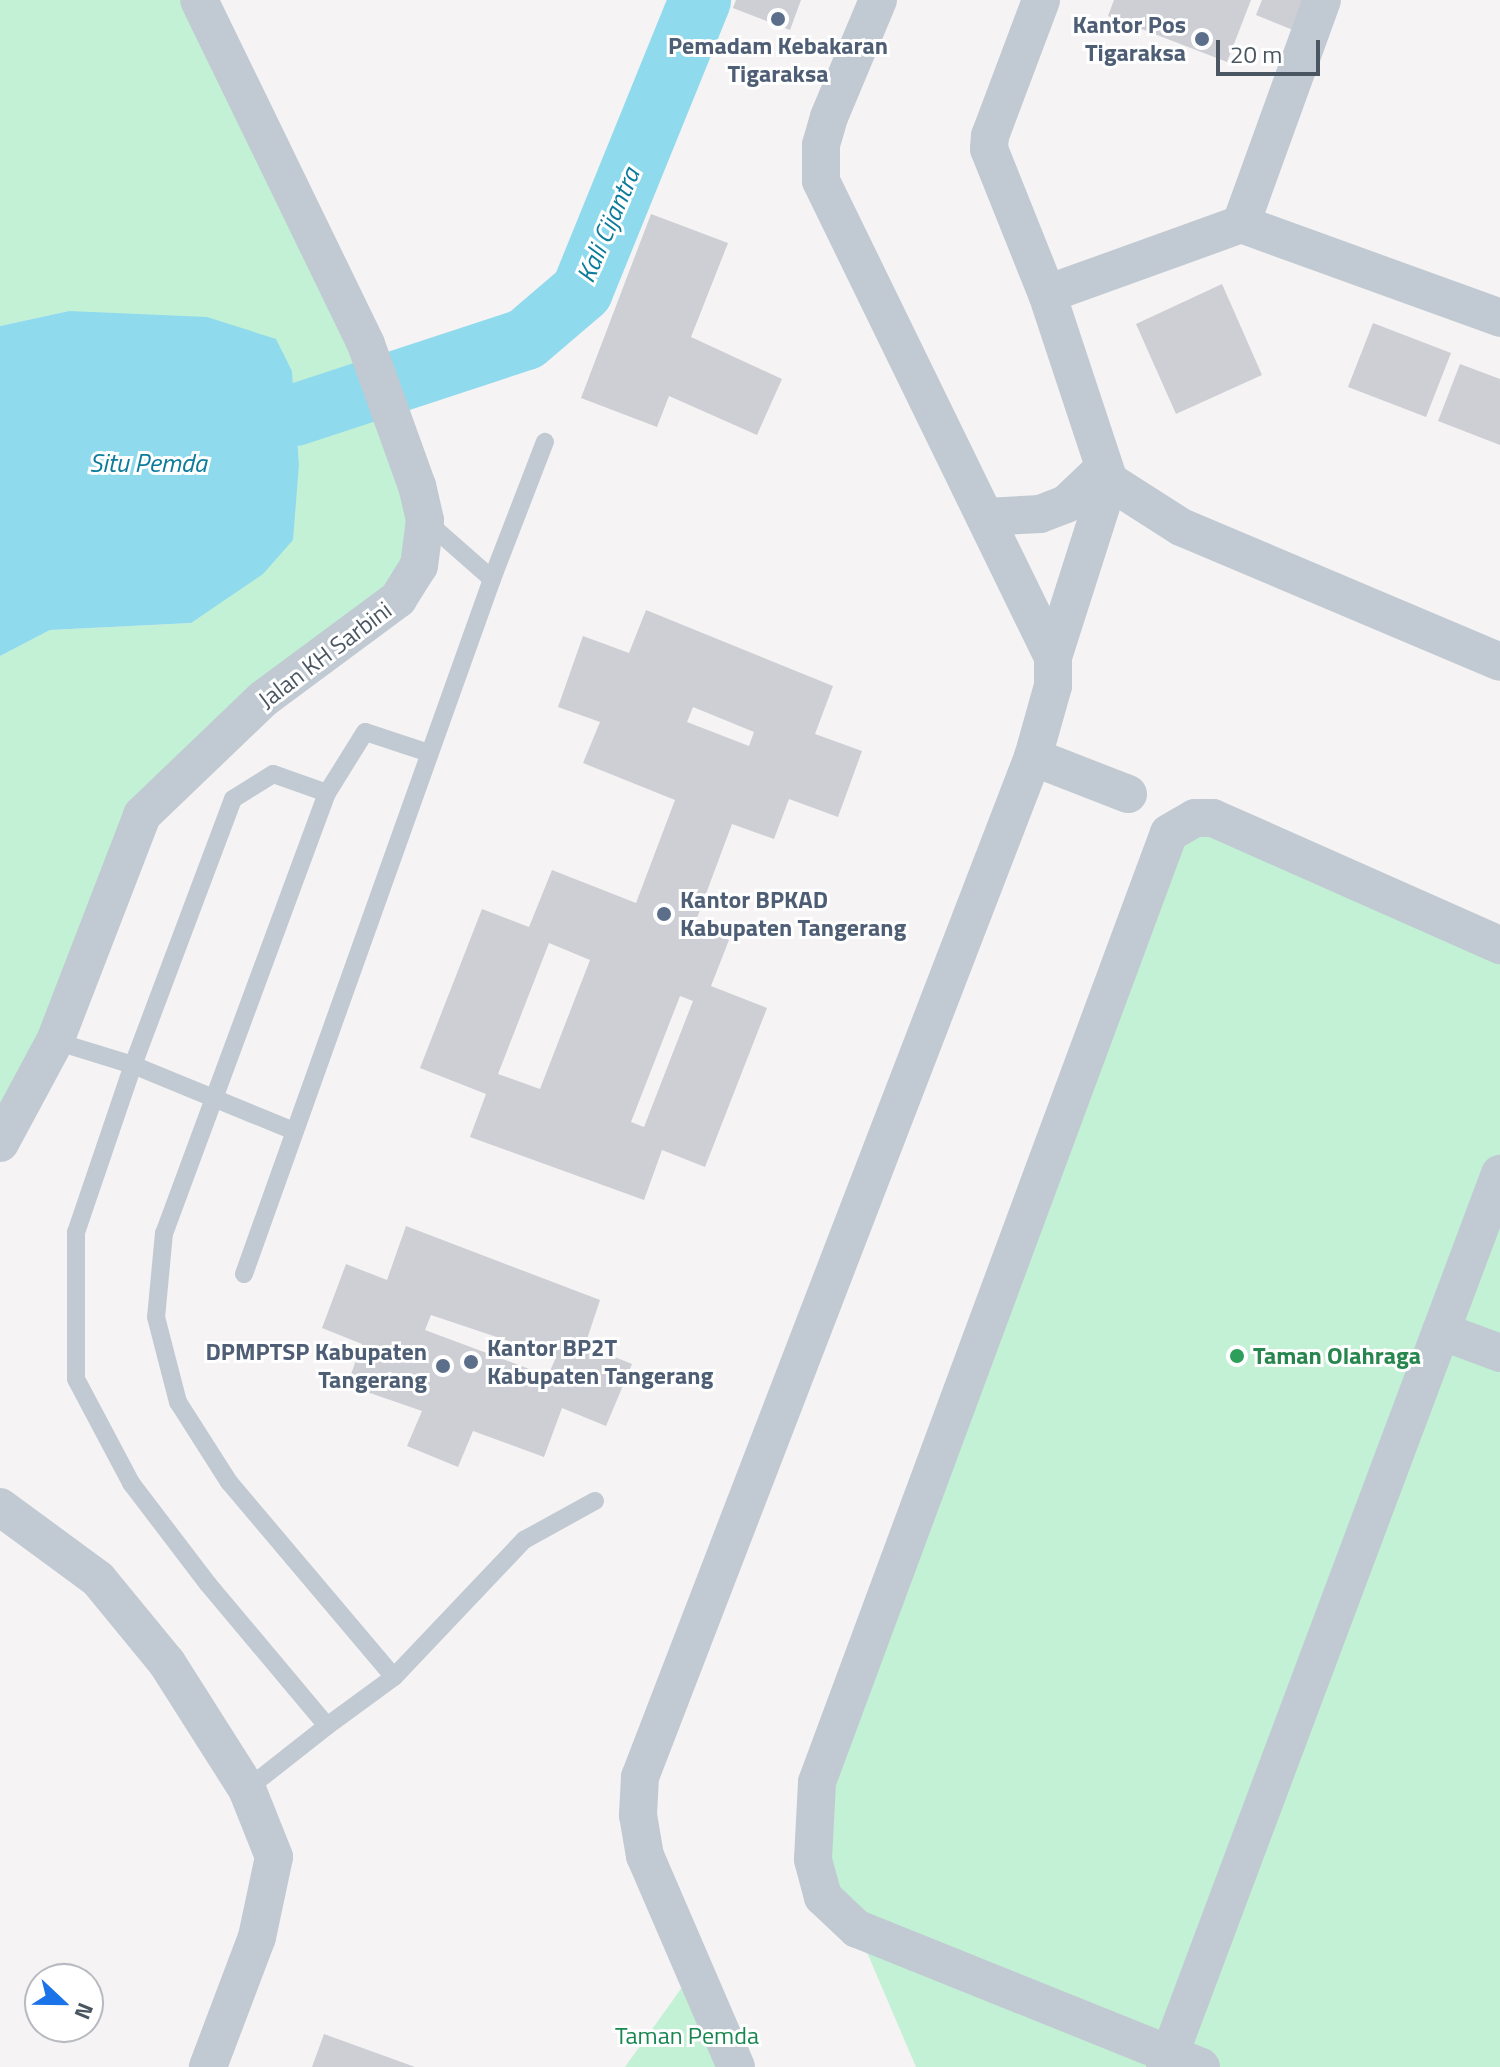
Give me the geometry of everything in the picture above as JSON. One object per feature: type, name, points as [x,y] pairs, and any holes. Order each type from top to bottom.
[{"type":"street","name":"Jalan KH Sarbini","points":[[0,1143],[55,1041],[142,815],[263,699],[398,599],[419,566],[421,503],[366,344],[199,0]]},
{"type":"street","points":[[878,0],[829,117],[821,145],[821,181],[1053,657]]},
{"type":"street","points":[[736,2067],[645,1856],[638,1815],[640,1777],[1033,757],[1053,686],[1053,657],[1107,474],[1047,294],[989,149],[990,136],[1041,0]]},
{"type":"street","points":[[1241,224],[1322,0]]},
{"type":"street","points":[[1047,294],[1241,224],[1500,318]]},
{"type":"street","points":[[985,517],[1040,514],[1066,504],[1107,474]]},
{"type":"street","points":[[1107,474],[1181,527],[1500,662]]},
{"type":"street","points":[[1033,757],[1128,794]]},
{"type":"street","points":[[1500,945],[1213,818],[1195,818],[1169,833],[817,1782],[813,1859],[823,1897],[857,1929],[1178,2063],[1500,1174]]},
{"type":"street","points":[[1441,1331],[1500,1353]]},
{"type":"street","points":[[0,1507],[98,1579],[167,1663],[247,1789],[274,1857],[257,1937],[208,2067]]},
{"type":"lane","points":[[244,1274],[429,753],[545,442]]},
{"type":"lane","points":[[421,503],[492,579]]},
{"type":"lane","points":[[394,1677],[229,1482],[178,1402],[156,1317],[164,1233],[211,1098],[327,793],[365,732],[429,753]]},
{"type":"lane","points":[[327,793],[273,774],[233,799],[133,1065],[76,1232],[76,1379],[131,1483],[208,1584],[327,1726]]},
{"type":"lane","points":[[55,1041],[133,1065],[294,1131]]},
{"type":"lane","points":[[247,1789],[394,1677],[524,1540],[595,1501]]},
{"type":"green space","points":[[0,0],[199,0],[417,486],[419,566],[152,804],[0,1143],[0,656],[50,630],[191,623],[299,464],[292,371],[69,311],[0,326]]},
{"type":"green space","name":"Taman Olahraga","points":[[1213,818],[1500,931],[1500,2067],[916,2067],[857,1929],[823,1897],[817,1782],[1162,851]]},
{"type":"green space","name":"Taman Pemda","points":[[693,1972],[736,2067],[625,2067]]},
{"type":"water","name":"Situ Pemda","points":[[69,311],[207,317],[276,339],[292,371],[299,464],[293,540],[263,574],[191,623],[50,630],[0,656],[0,326]]},
{"type":"building","name":"Pemadam Kebakaran Tigaraksa","points":[[736,0],[801,0],[790,30],[733,8]]},
{"type":"building","name":"Kantor Pos Tigaraksa","points":[[1114,0],[1251,0],[1227,62],[1108,16]]},
{"type":"building","points":[[1262,0],[1305,0],[1293,30],[1256,15]]},
{"type":"building","points":[[651,214],[728,243],[691,337],[782,379],[757,435],[669,396],[657,427],[581,398]]},
{"type":"building","points":[[1222,284],[1262,375],[1176,414],[1136,324]]},
{"type":"building","points":[[1373,323],[1451,353],[1426,417],[1348,387]]},
{"type":"building","points":[[1460,364],[1500,379],[1500,445],[1438,421]]},
{"type":"building","points":[[646,610],[833,686],[815,734],[862,751],[838,817],[789,799],[774,839],[732,824],[694,926],[729,940],[711,986],[767,1008],[705,1167],[662,1150],[644,1200],[470,1137],[486,1094],[420,1068],[482,909],[529,927],[552,870],[636,903],[675,800],[583,763],[600,722],[558,707],[583,636],[629,653]],"holes":[[[693,707],[754,732],[749,746],[687,722]],[[549,943],[590,960],[540,1089],[498,1074]],[[680,996],[693,1001],[644,1127],[631,1122]]]},
{"type":"building","points":[[406,1226],[600,1300],[585,1345],[632,1364],[606,1426],[562,1408],[544,1457],[473,1431],[458,1467],[407,1446],[422,1411],[347,1385],[362,1344],[322,1328],[346,1264],[387,1280]],"holes":[[[431,1315],[556,1357],[548,1376],[425,1330]]]},
{"type":"building","points":[[324,2034],[415,2067],[312,2067]]},
{"type":"waterway","name":"Kali Cijantra","points":[[295,415],[526,339],[582,291],[700,0]]},
{"type":"place","name":"Pemadam Kebakaran Tigaraksa","points":[[778,19]]},
{"type":"place","name":"Kantor Pos Tigaraksa","points":[[1202,39]]},
{"type":"place","name":"Kantor BPKAD Kabupaten Tangerang","points":[[664,914]]},
{"type":"place","name":"Taman Olahraga","points":[[1237,1356]]},
{"type":"place","name":"Kantor BP2T Kabupaten Tangerang","points":[[471,1362]]},
{"type":"place","name":"DPMPTSP Kabupaten Tangerang","points":[[443,1366]]}]
